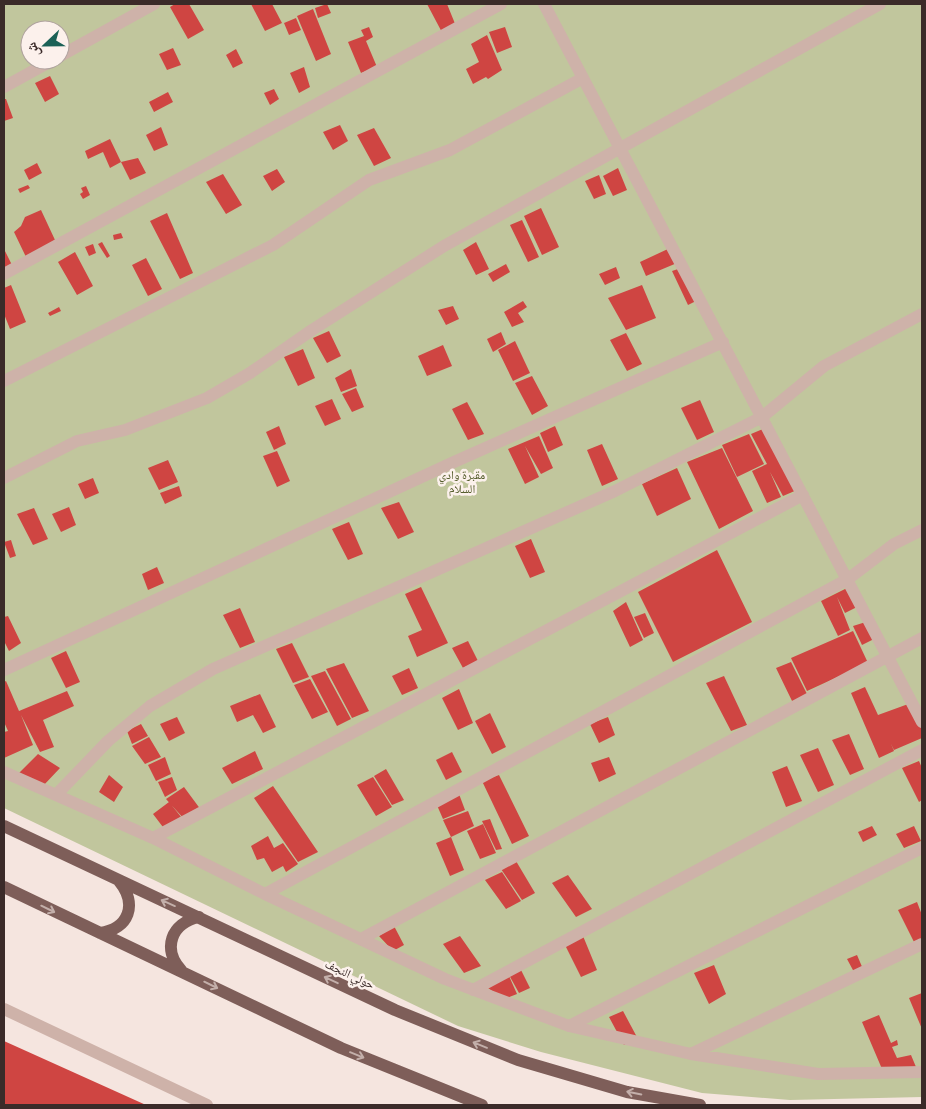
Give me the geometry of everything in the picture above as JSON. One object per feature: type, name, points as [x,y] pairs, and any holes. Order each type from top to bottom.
[{"type":"main road","name":"حولي النجف","points":[[4,826],[395,1010],[518,1060],[627,1092],[700,1105]]},
{"type":"main road","points":[[100,933],[110,932],[126,919],[130,899],[119,881]]},
{"type":"main road","points":[[4,888],[341,1048],[482,1105]]},
{"type":"main road","points":[[181,971],[170,953],[173,933],[188,919],[199,917]]},
{"type":"street","points":[[70,50],[154,4]]},
{"type":"street","points":[[4,274],[501,4]]},
{"type":"street","points":[[544,4],[922,722]]},
{"type":"street","points":[[4,478],[77,441],[125,430],[207,398],[250,373],[312,330],[444,246],[880,4]]},
{"type":"street","points":[[4,87],[35,70]]},
{"type":"street","points":[[4,381],[273,245],[369,180],[450,150],[583,78]]},
{"type":"street","points":[[56,795],[108,741],[150,706],[213,669],[615,491],[762,417],[824,366],[922,314]]},
{"type":"street","points":[[4,670],[454,462],[723,342]]},
{"type":"street","points":[[153,838],[803,495]]},
{"type":"street","points":[[265,894],[848,579],[894,544],[922,530]]},
{"type":"street","points":[[360,939],[922,638]]},
{"type":"street","points":[[473,990],[922,750]]},
{"type":"street","points":[[4,772],[153,838],[265,894],[473,990],[569,1026],[691,1054],[818,1074],[922,1072]]},
{"type":"street","points":[[569,1026],[922,848]]},
{"type":"street","points":[[691,1054],[922,944]]},
{"type":"street","points":[[4,1009],[207,1105]]},
{"type":"green space","name":"مقبرة وادي السلام","points":[[4,4],[922,4],[922,1097],[790,1100],[702,1093],[541,1052],[458,1026],[4,808]]},
{"type":"building","points":[[175,4],[189,4],[204,30],[188,39],[170,7]]},
{"type":"building","points":[[251,4],[272,4],[282,23],[265,31]]},
{"type":"building","points":[[327,4],[331,13],[318,18],[315,8]]},
{"type":"building","points":[[427,4],[447,4],[458,31],[445,38]]},
{"type":"building","points":[[313,9],[331,54],[316,61],[297,16]]},
{"type":"building","points":[[296,18],[301,30],[289,35],[284,23]]},
{"type":"building","points":[[369,27],[373,37],[366,41],[377,67],[361,73],[348,42],[364,36],[361,30]]},
{"type":"building","points":[[505,27],[512,47],[497,53],[489,32]]},
{"type":"building","points":[[487,35],[502,70],[488,79],[486,77],[473,84],[466,69],[479,62],[471,44]]},
{"type":"building","points":[[173,48],[181,65],[167,70],[159,54]]},
{"type":"building","points":[[236,49],[243,63],[233,68],[226,55]]},
{"type":"building","points":[[304,67],[310,87],[299,93],[290,73]]},
{"type":"building","points":[[50,76],[59,94],[45,102],[35,83]]},
{"type":"building","points":[[274,89],[279,99],[270,105],[264,93]]},
{"type":"building","points":[[168,92],[173,102],[154,112],[149,102]]},
{"type":"building","points":[[4,99],[6,99],[13,118],[4,121]]},
{"type":"building","points":[[340,125],[348,141],[333,150],[323,132]]},
{"type":"building","points":[[161,127],[168,145],[154,151],[146,135]]},
{"type":"building","points":[[374,128],[391,158],[374,166],[357,135]]},
{"type":"building","points":[[110,139],[121,162],[110,168],[103,152],[88,159],[85,151]]},
{"type":"building","points":[[138,158],[146,173],[130,180],[121,162]]},
{"type":"building","points":[[37,163],[42,173],[29,180],[24,170]]},
{"type":"building","points":[[618,168],[627,190],[613,196],[603,176]]},
{"type":"building","points":[[277,169],[285,182],[272,191],[263,176]]},
{"type":"building","points":[[223,174],[242,205],[226,214],[206,182]]},
{"type":"building","points":[[599,175],[606,194],[594,199],[585,181]]},
{"type":"building","points":[[28,185],[30,188],[20,193],[18,189]]},
{"type":"building","points":[[86,186],[90,195],[83,199],[80,194],[83,192],[81,188]]},
{"type":"building","points":[[541,208],[559,247],[542,255],[524,216]]},
{"type":"building","points":[[41,210],[55,240],[26,257],[14,232],[21,226],[25,217]]},
{"type":"building","points":[[167,213],[193,273],[180,279],[150,221]]},
{"type":"building","points":[[522,220],[539,257],[528,262],[510,225]]},
{"type":"building","points":[[121,233],[123,238],[114,240],[113,235]]},
{"type":"building","points":[[102,242],[110,256],[107,258],[98,244]]},
{"type":"building","points":[[476,242],[489,269],[476,275],[463,250]]},
{"type":"building","points":[[93,244],[96,253],[89,256],[85,247]]},
{"type":"building","points":[[670,248],[677,263],[646,276],[640,262]]},
{"type":"building","points":[[4,249],[14,269],[4,270]]},
{"type":"building","points":[[75,252],[93,286],[77,295],[58,262]]},
{"type":"building","points":[[146,258],[162,289],[148,296],[132,265]]},
{"type":"building","points":[[506,264],[510,272],[493,282],[488,274]]},
{"type":"building","points":[[616,267],[620,278],[605,285],[599,274]]},
{"type":"building","points":[[681,268],[696,301],[688,305],[672,271]]},
{"type":"building","points":[[11,285],[26,322],[10,329],[4,314],[4,288]]},
{"type":"building","points":[[642,285],[656,318],[626,330],[608,298]]},
{"type":"building","points":[[523,301],[527,307],[518,313],[524,322],[512,327],[504,312]]},
{"type":"building","points":[[453,306],[459,319],[446,325],[438,310]]},
{"type":"building","points":[[59,307],[61,311],[50,316],[48,313]]},
{"type":"building","points":[[329,331],[341,356],[327,363],[313,338]]},
{"type":"building","points":[[501,332],[506,344],[493,352],[487,339]]},
{"type":"building","points":[[626,333],[642,364],[627,371],[610,340]]},
{"type":"building","points":[[515,341],[530,373],[513,381],[498,350]]},
{"type":"building","points":[[443,345],[452,366],[427,376],[418,356]]},
{"type":"building","points":[[303,349],[315,378],[298,386],[284,357]]},
{"type":"building","points":[[351,369],[357,386],[341,392],[335,378]]},
{"type":"building","points":[[532,376],[548,406],[532,415],[515,383]]},
{"type":"building","points":[[356,388],[364,407],[352,412],[342,394]]},
{"type":"building","points":[[332,399],[341,419],[325,426],[315,406]]},
{"type":"building","points":[[700,400],[714,432],[697,440],[681,408]]},
{"type":"building","points":[[467,402],[484,434],[468,440],[452,409]]},
{"type":"building","points":[[279,426],[286,444],[274,450],[266,432]]},
{"type":"building","points":[[555,426],[563,445],[548,452],[540,433]]},
{"type":"building","points":[[765,428],[797,490],[783,496],[770,472],[781,497],[767,503],[752,471],[767,464],[751,434]]},
{"type":"building","points":[[749,434],[764,464],[737,477],[722,445]]},
{"type":"building","points":[[539,436],[553,468],[541,474],[525,446],[539,477],[525,484],[508,449]]},
{"type":"building","points":[[602,444],[618,479],[602,486],[587,450]]},
{"type":"building","points":[[722,448],[753,511],[719,529],[687,462]]},
{"type":"building","points":[[277,451],[290,481],[277,487],[263,456]]},
{"type":"building","points":[[168,460],[178,482],[159,490],[148,468]]},
{"type":"building","points":[[677,468],[691,499],[657,516],[642,484]]},
{"type":"building","points":[[93,478],[99,493],[85,499],[78,484]]},
{"type":"building","points":[[179,486],[182,496],[165,504],[160,493]]},
{"type":"building","points":[[399,502],[414,532],[398,539],[381,508]]},
{"type":"building","points":[[69,507],[76,525],[61,532],[52,514]]},
{"type":"building","points":[[34,508],[48,539],[33,545],[17,514]]},
{"type":"building","points":[[349,522],[363,554],[348,560],[332,529]]},
{"type":"building","points":[[531,539],[545,572],[530,578],[515,546]]},
{"type":"building","points":[[11,540],[16,556],[10,558],[4,542]]},
{"type":"building","points":[[717,550],[752,622],[673,662],[638,592]]},
{"type":"building","points":[[157,567],[164,583],[148,590],[142,574]]},
{"type":"building","points":[[851,586],[859,606],[845,613],[837,597],[850,630],[838,636],[821,601]]},
{"type":"building","points":[[421,587],[448,643],[417,657],[408,636],[422,630],[405,594]]},
{"type":"building","points":[[626,602],[643,640],[630,647],[613,611]]},
{"type":"building","points":[[240,608],[255,642],[240,648],[223,615]]},
{"type":"building","points":[[645,613],[654,633],[644,638],[634,617]]},
{"type":"building","points":[[8,616],[21,643],[9,651],[4,641],[4,617]]},
{"type":"building","points":[[869,621],[876,638],[862,645],[853,626]]},
{"type":"building","points":[[853,631],[868,663],[807,691],[791,658]]},
{"type":"building","points":[[468,641],[478,661],[463,668],[452,648]]},
{"type":"building","points":[[292,643],[309,677],[293,683],[276,649]]},
{"type":"building","points":[[66,651],[80,682],[66,688],[51,658]]},
{"type":"building","points":[[791,662],[808,696],[793,703],[776,668]]},
{"type":"building","points":[[344,663],[369,711],[352,718],[326,669]]},
{"type":"building","points":[[409,668],[418,688],[402,695],[392,676]]},
{"type":"building","points":[[325,671],[351,719],[337,726],[311,676]]},
{"type":"building","points":[[724,676],[747,725],[731,731],[706,683]]},
{"type":"building","points":[[310,679],[328,712],[312,719],[294,685]]},
{"type":"building","points":[[6,681],[19,711],[67,691],[74,706],[43,720],[54,747],[40,752],[21,715],[33,745],[4,758],[4,732],[8,731],[4,722],[4,682]]},
{"type":"building","points":[[865,687],[878,715],[911,703],[922,728],[922,738],[894,750],[891,744],[894,751],[879,758],[851,693]]},
{"type":"building","points":[[459,689],[473,723],[458,730],[442,698]]},
{"type":"building","points":[[260,694],[276,727],[263,733],[253,715],[237,722],[230,706]]},
{"type":"building","points":[[490,713],[506,747],[492,754],[475,721]]},
{"type":"building","points":[[177,717],[185,733],[169,741],[160,724]]},
{"type":"building","points":[[608,717],[615,735],[599,743],[590,724]]},
{"type":"building","points":[[141,724],[148,736],[132,744],[127,731]]},
{"type":"building","points":[[849,734],[864,769],[850,775],[832,740]]},
{"type":"building","points":[[149,737],[161,757],[145,764],[132,746]]},
{"type":"building","points":[[818,748],[834,785],[818,792],[800,755]]},
{"type":"building","points":[[255,751],[263,769],[232,784],[222,768]]},
{"type":"building","points":[[452,752],[462,772],[446,780],[436,760]]},
{"type":"building","points":[[38,754],[60,768],[43,786],[18,774]]},
{"type":"building","points":[[165,757],[171,774],[156,781],[148,765]]},
{"type":"building","points":[[609,757],[616,774],[599,782],[591,763]]},
{"type":"building","points":[[919,761],[922,768],[922,800],[919,802],[902,768]]},
{"type":"building","points":[[787,766],[802,801],[786,807],[772,772]]},
{"type":"building","points":[[386,769],[404,800],[392,805],[374,776]]},
{"type":"building","points":[[109,775],[123,787],[114,802],[99,792]]},
{"type":"building","points":[[499,775],[529,836],[512,844],[482,781]]},
{"type":"building","points":[[172,777],[177,790],[165,797],[158,782]]},
{"type":"building","points":[[373,777],[392,807],[376,816],[357,785]]},
{"type":"building","points":[[273,786],[318,852],[298,862],[254,798]]},
{"type":"building","points":[[184,787],[201,810],[185,820],[166,799]]},
{"type":"building","points":[[459,794],[465,810],[443,819],[436,803]]},
{"type":"building","points":[[169,802],[186,823],[169,835],[153,814]]},
{"type":"building","points":[[468,811],[474,826],[451,837],[443,820]]},
{"type":"building","points":[[490,819],[502,849],[496,850],[482,821]]},
{"type":"building","points":[[483,824],[496,853],[480,859],[467,831]]},
{"type":"building","points":[[872,826],[877,835],[863,842],[858,832]]},
{"type":"building","points":[[914,826],[921,841],[904,848],[896,834]]},
{"type":"building","points":[[268,836],[274,848],[283,843],[298,864],[286,872],[283,866],[272,872],[264,858],[257,860],[251,846]]},
{"type":"building","points":[[451,837],[464,870],[450,876],[436,843]]},
{"type":"building","points":[[516,861],[535,893],[522,900],[501,869]]},
{"type":"building","points":[[502,872],[521,901],[506,909],[485,880]]},
{"type":"building","points":[[568,875],[592,909],[576,917],[552,883]]},
{"type":"building","points":[[917,902],[922,915],[922,939],[914,942],[898,910]]},
{"type":"building","points":[[394,926],[404,945],[393,951],[379,936]]},
{"type":"building","points":[[460,936],[481,966],[464,973],[443,944]]},
{"type":"building","points":[[583,936],[597,970],[581,977],[565,945]]},
{"type":"building","points":[[857,955],[863,969],[854,972],[847,959]]},
{"type":"building","points":[[714,965],[726,994],[709,1004],[694,973]]},
{"type":"building","points":[[521,970],[530,988],[519,993],[509,975]]},
{"type":"building","points":[[509,976],[517,994],[504,999],[485,986]]},
{"type":"building","points":[[922,993],[922,1029],[909,998]]},
{"type":"building","points":[[623,1011],[638,1039],[624,1045],[609,1017]]},
{"type":"building","points":[[879,1015],[891,1043],[897,1040],[898,1045],[892,1047],[897,1058],[911,1055],[916,1067],[885,1076],[862,1022]]},
{"type":"building","points":[[4,1041],[146,1105],[4,1105]]}]
